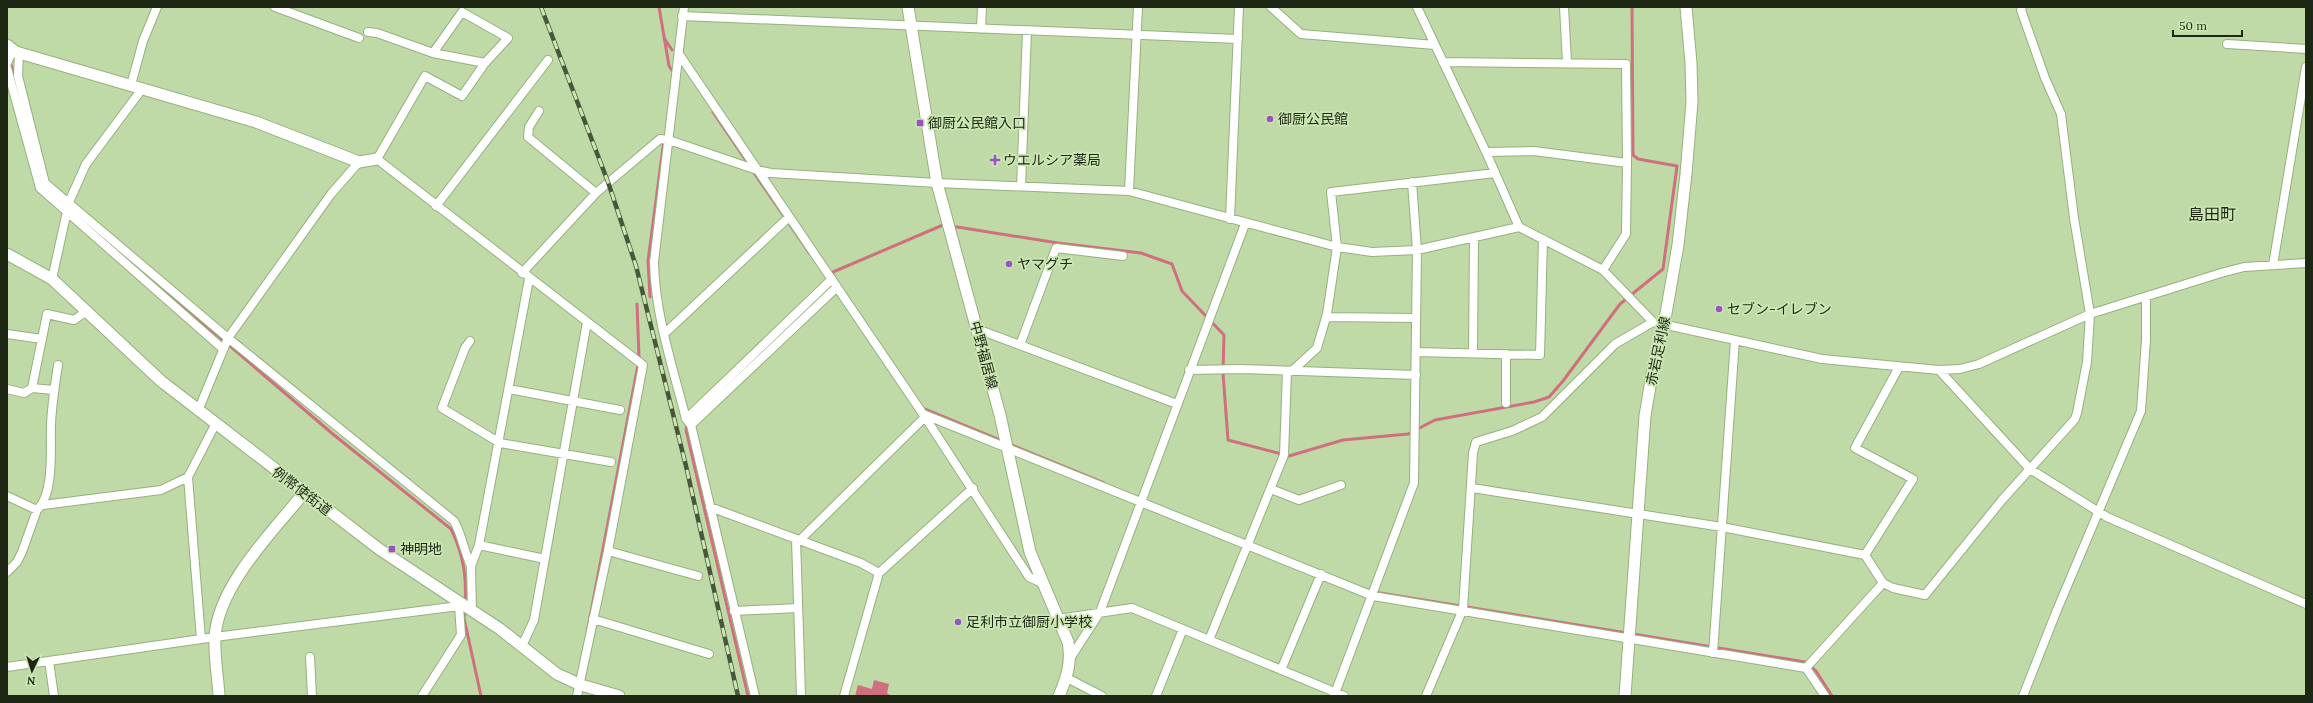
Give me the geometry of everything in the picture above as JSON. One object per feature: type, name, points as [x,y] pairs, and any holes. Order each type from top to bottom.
[{"type":"main road","name":"中野福居線","points":[[908,7],[937,183],[1008,447],[1030,552],[1040,582],[1068,642],[1071,657],[1066,678],[1059,696]]},
{"type":"main road","name":"赤岩足利線","points":[[1625,696],[1645,416],[1653,368],[1664,325],[1678,245],[1692,102],[1691,63],[1686,7]]},
{"type":"main road","points":[[13,50],[256,122],[359,162],[377,159]]},
{"type":"main road","name":"例幣使街道","points":[[7,254],[32,266],[52,279],[161,381],[215,425],[379,549],[522,646],[557,674],[581,685],[619,696]]},
{"type":"main road","points":[[219,696],[215,637],[224,602],[235,582],[255,553],[304,493]]},
{"type":"street","points":[[52,279],[68,206],[86,164],[136,87],[143,41],[157,7]]},
{"type":"street","points":[[275,7],[359,38]]},
{"type":"street","points":[[684,7],[654,262],[654,276],[664,334],[710,507],[755,696]]},
{"type":"street","points":[[981,29],[982,7]]},
{"type":"street","points":[[1130,192],[1138,7]]},
{"type":"street","points":[[1230,219],[1239,7]]},
{"type":"street","points":[[1271,7],[1301,34],[1434,45]]},
{"type":"street","points":[[1417,7],[1496,173],[1519,227]]},
{"type":"street","points":[[1564,7],[1567,63]]},
{"type":"street","points":[[1472,488],[1722,528],[1864,555],[1883,583],[1893,588],[1926,595],[2002,500],[2075,419],[2087,362],[2090,314],[2074,218],[2061,114],[2045,78],[2021,10],[2022,7]]},
{"type":"street","points":[[433,53],[462,12],[508,38],[485,63],[462,96],[425,76],[377,159],[529,279],[643,365],[608,551],[578,696]]},
{"type":"street","points":[[682,16],[1238,40]]},
{"type":"street","points":[[1021,186],[1027,31]]},
{"type":"street","points":[[368,32],[377,33],[433,53],[485,63]]},
{"type":"street","points":[[2227,44],[2306,49]]},
{"type":"street","points":[[7,63],[13,50]]},
{"type":"street","points":[[13,50],[18,76],[45,182],[68,206],[226,343]]},
{"type":"street","points":[[679,54],[973,488],[1029,577],[1040,582]]},
{"type":"street","points":[[436,206],[548,60]]},
{"type":"street","points":[[1443,62],[1626,64],[1626,234],[1603,270]]},
{"type":"street","points":[[2273,265],[2306,67]]},
{"type":"street","points":[[7,68],[40,188],[68,206],[226,343],[454,521],[460,531],[464,552],[471,566]]},
{"type":"street","points":[[539,111],[529,127],[528,137],[596,193]]},
{"type":"street","points":[[522,273],[596,193],[660,139],[669,140],[757,170],[771,173],[937,183],[1130,192],[1245,224],[1337,247],[1372,252],[1417,250],[1519,227],[1603,270],[1652,322],[1822,359],[1899,367],[1960,370],[1979,364],[2090,314],[2244,267],[2306,263]]},
{"type":"street","points":[[1486,152],[1534,151],[1627,163]]},
{"type":"street","points":[[198,411],[226,343],[331,194],[359,162]]},
{"type":"street","points":[[1209,640],[1284,455],[1290,371],[1316,348],[1326,317],[1337,247],[1331,192],[1496,173]]},
{"type":"street","points":[[1335,694],[1373,596],[1414,483],[1417,250],[1412,182]]},
{"type":"street","points":[[664,334],[789,217]]},
{"type":"street","points":[[1071,657],[1100,612],[1189,370],[1245,224]]},
{"type":"street","points":[[1472,353],[1474,238]]},
{"type":"street","points":[[1416,352],[1540,355],[1543,239]]},
{"type":"street","points":[[1020,345],[1056,248],[1124,256]]},
{"type":"street","points":[[422,696],[461,635],[471,566],[479,545],[500,443],[529,279]]},
{"type":"street","points":[[688,422],[832,279]]},
{"type":"street","points":[[688,422],[837,287]]},
{"type":"street","points":[[2023,696],[2141,411],[2146,340],[2146,297]]},
{"type":"street","points":[[32,388],[47,314],[74,320],[87,311]]},
{"type":"street","points":[[1326,317],[1416,318]]},
{"type":"street","points":[[522,646],[534,620],[565,454],[587,322]]},
{"type":"street","points":[[1426,696],[1463,609],[1472,488],[1473,453],[1476,442],[1512,431],[1542,416],[1615,344],[1652,322]]},
{"type":"street","points":[[977,329],[1177,404]]},
{"type":"street","points":[[7,334],[42,339]]},
{"type":"street","points":[[1713,653],[1735,340]]},
{"type":"street","points":[[470,341],[465,348],[442,408],[500,443],[610,462]]},
{"type":"street","points":[[1506,354],[1506,403]]},
{"type":"street","points":[[7,572],[17,562],[22,552],[40,508],[51,469],[54,390],[58,365]]},
{"type":"street","points":[[1864,555],[1913,479],[1855,448],[1899,367]]},
{"type":"street","points":[[1189,370],[1416,374]]},
{"type":"street","points":[[1939,370],[2030,469],[2107,517],[2306,604]]},
{"type":"street","points":[[7,389],[24,393],[32,388],[54,390]]},
{"type":"street","points":[[509,389],[574,400],[620,410]]},
{"type":"street","points":[[924,415],[1141,500],[1373,596],[1463,609],[1806,668],[1826,696]]},
{"type":"street","points":[[801,696],[798,608],[798,539],[924,415]]},
{"type":"street","points":[[201,639],[188,477],[215,425]]},
{"type":"street","points":[[7,496],[40,508],[161,490],[188,477]]},
{"type":"street","points":[[1270,489],[1299,500],[1341,485]]},
{"type":"street","points":[[844,696],[880,573],[973,488]]},
{"type":"street","points":[[710,507],[861,563],[880,573]]},
{"type":"street","points":[[479,545],[545,559]]},
{"type":"street","points":[[608,551],[698,576]]},
{"type":"street","points":[[1281,670],[1321,574]]},
{"type":"street","points":[[1806,668],[1883,583]]},
{"type":"street","points":[[7,667],[215,637],[466,608]]},
{"type":"street","points":[[734,611],[798,608]]},
{"type":"street","points":[[1058,618],[1132,608],[1335,694],[1344,696]]},
{"type":"street","points":[[593,618],[709,654]]},
{"type":"street","points":[[1156,696],[1183,629]]},
{"type":"street","points":[[310,657],[312,696]]},
{"type":"street","points":[[50,661],[54,696]]},
{"type":"street","points":[[1066,678],[1102,696]]},
{"type":"shaded area","points":[[874,680],[889,684],[887,693],[891,696],[855,696],[858,685],[872,689]]},
{"type":"waterway","points":[[659,7],[669,66],[673,72]]},
{"type":"waterway","points":[[951,226],[1058,243],[1141,253],[1172,264],[1182,291],[1224,335],[1223,373],[1228,440],[1289,456],[1343,440],[1408,434],[1435,420],[1534,402],[1549,397],[1563,381],[1620,304],[1663,269],[1677,166],[1638,159],[1633,155],[1632,7]]},
{"type":"waterway","points":[[664,38],[672,50]]},
{"type":"waterway","points":[[10,61],[20,100]]},
{"type":"waterway","points":[[713,112],[749,165]]},
{"type":"waterway","points":[[650,297],[648,261],[664,140]]},
{"type":"waterway","points":[[752,170],[810,254]]},
{"type":"waterway","points":[[80,218],[334,435],[451,529],[463,564],[465,602]]},
{"type":"waterway","points":[[833,278],[833,272],[946,225]]},
{"type":"waterway","points":[[745,368],[833,283]]},
{"type":"waterway","points":[[637,304],[639,358]]},
{"type":"waterway","points":[[587,633],[638,365]]},
{"type":"waterway","points":[[922,408],[1002,441]]},
{"type":"waterway","points":[[687,422],[686,430],[748,696]]},
{"type":"waterway","points":[[1009,444],[1104,483]]},
{"type":"waterway","points":[[1374,592],[1627,633]]},
{"type":"waterway","points":[[465,610],[464,618],[481,696]]},
{"type":"waterway","points":[[1633,634],[1805,662],[1816,671],[1832,696]]},
{"type":"railway","points":[[541,7],[608,182],[636,266],[686,466],[738,696]]},
{"type":"place","name":"御厨公民館","points":[[1270,119]]},
{"type":"place","name":"御厨公民館入口","points":[[920,123]]},
{"type":"place","name":"ウエルシア薬局","points":[[995,160]]},
{"type":"place","name":"ヤマグチ","points":[[1009,264]]},
{"type":"place","name":"セブン-イレブン","points":[[1719,309]]},
{"type":"place","name":"神明地","points":[[392,549]]},
{"type":"place","name":"足利市立御厨小学校","points":[[958,622]]},
{"type":"district","name":"島田町","points":[[2212,214]]}]
